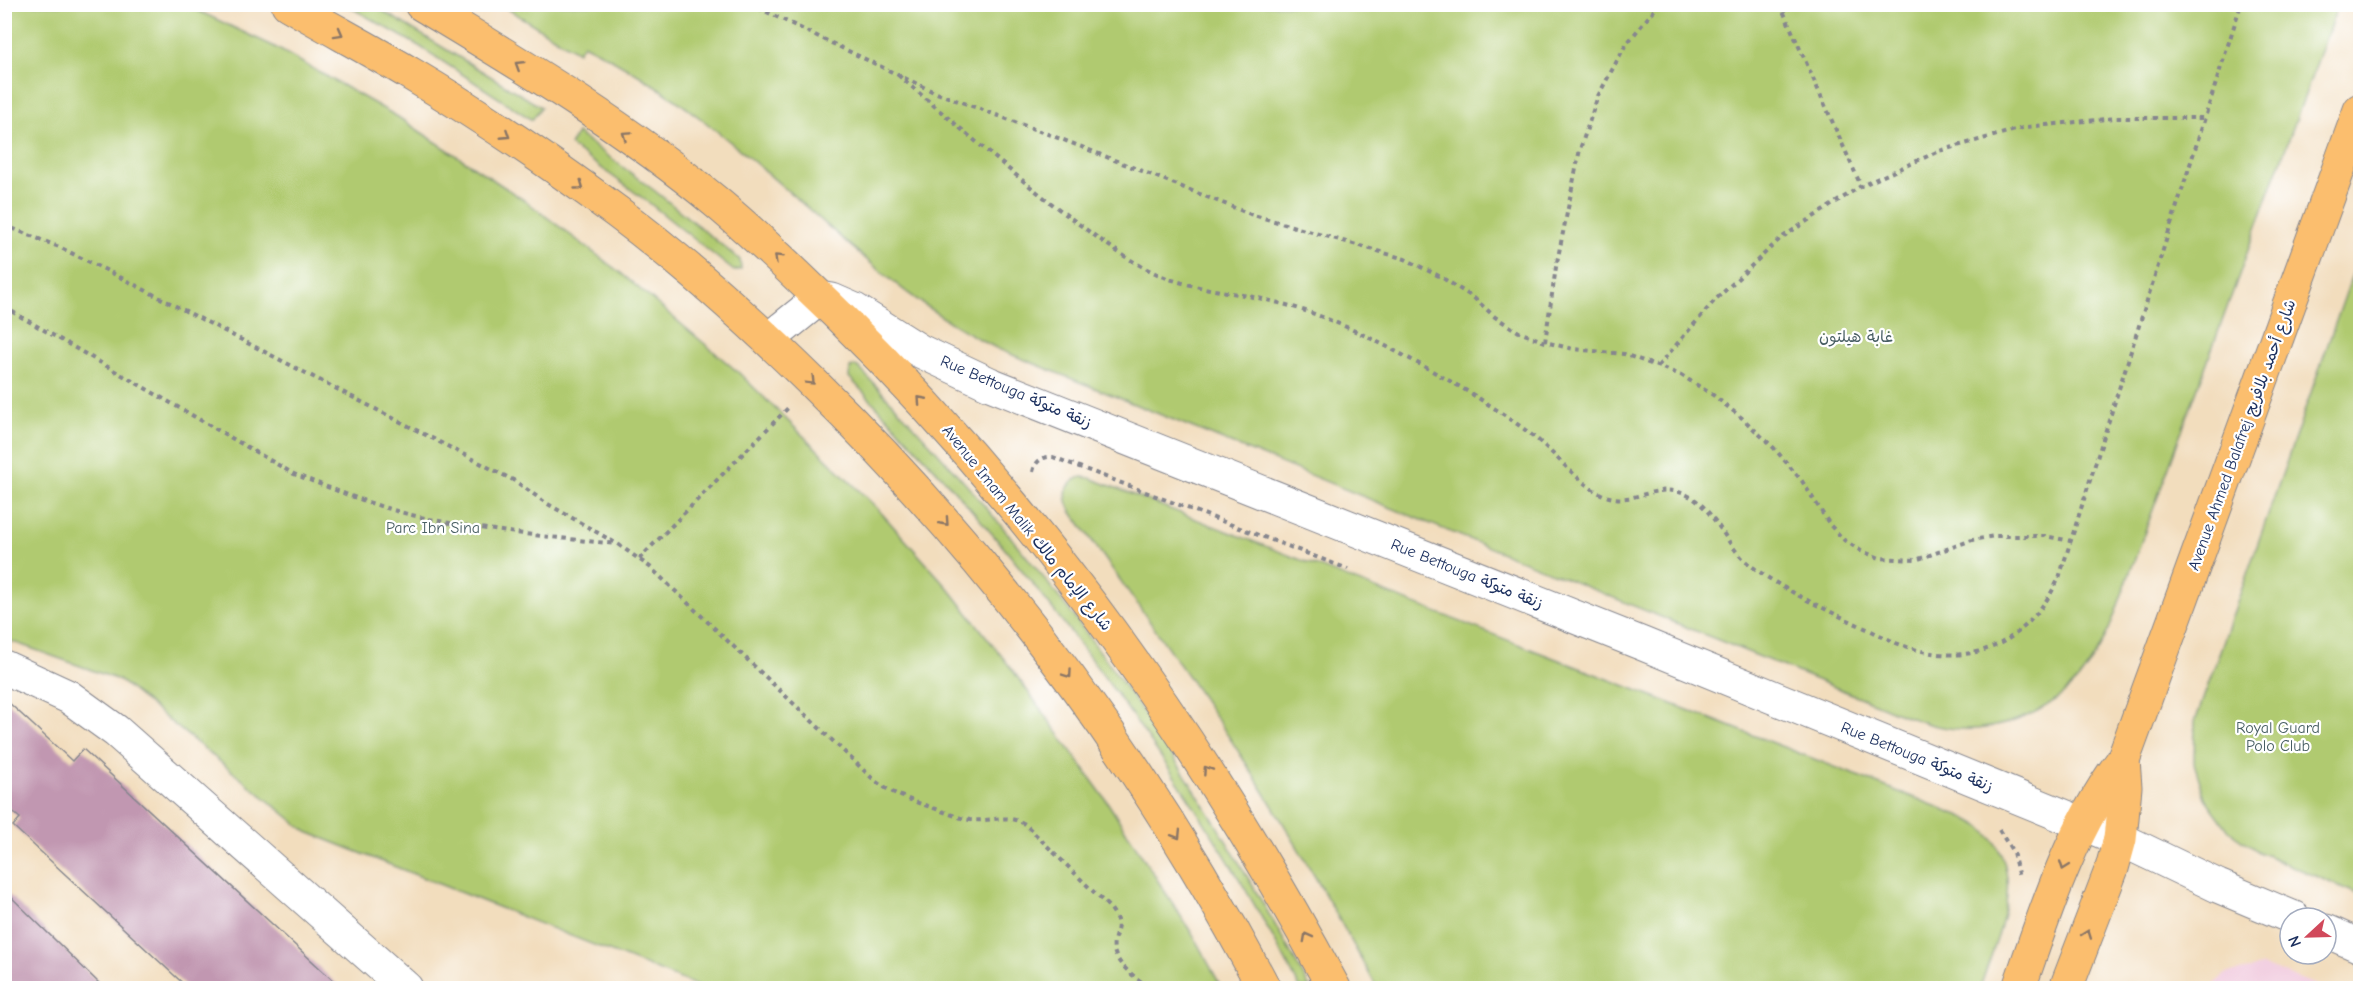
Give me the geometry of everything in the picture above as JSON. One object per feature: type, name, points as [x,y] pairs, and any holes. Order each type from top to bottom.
[{"type":"main road","points":[[288,4],[411,74],[532,152],[627,220],[770,339],[861,429],[962,540],[1057,658],[1144,782],[1223,910],[1264,988]]},
{"type":"main road","name":"Avenue Imam Malik شارع الإمام مالك","points":[[421,4],[569,96],[663,160],[717,203],[899,375],[986,472],[1075,583],[1145,678],[1218,786],[1285,898],[1334,988]]},
{"type":"main road","name":"Avenue Ahmed Balafrej شارع أحمد بلافريج","points":[[2019,988],[2082,824],[2123,760],[2361,110]]},
{"type":"main road","name":"Avenue Ahmed Balafrej شارع أحمد بلافريج","points":[[2067,988],[2112,868],[2120,839],[2125,787],[2123,760]]},
{"type":"street","points":[[770,339],[820,298]]},
{"type":"street","name":"Rue Bettouga زنقة متوكة","points":[[820,298],[832,300],[855,310],[920,351],[990,384],[1643,644],[2120,839],[2218,886],[2278,911]]},
{"type":"street","points":[[4,667],[69,697],[116,731],[406,988]]},
{"type":"street","points":[[2338,936],[2361,946]]},
{"type":"path","points":[[750,4],[934,92],[1250,214],[1406,259],[1449,282],[1519,332],[1573,349],[1624,354],[1681,375],[1742,418],[1774,448],[1802,482],[1830,525],[1844,540],[1861,551],[1880,558],[1916,560],[1972,540],[1995,536],[2018,534],[2071,541]]},
{"type":"path","points":[[1545,342],[1556,267],[1581,149],[1598,96],[1625,46],[1659,4]]},
{"type":"path","points":[[1780,4],[1861,186]]},
{"type":"path","points":[[898,75],[1048,201],[1112,249],[1135,263],[1167,278],[1201,288],[1273,301],[1310,313],[1391,348],[1435,372],[1507,417],[1536,438],[1586,484],[1601,494],[1618,498],[1636,497],[1666,489],[1688,496],[1703,507],[1728,542],[1747,563],[1774,582],[1896,643],[1917,651],[1938,655],[1960,655],[1982,651],[2020,631],[2037,616],[2059,579],[2241,4]]},
{"type":"path","points":[[1658,366],[1715,300],[1781,238],[1861,186],[1939,151],[2026,128],[2116,118],[2205,118]]},
{"type":"path","points":[[4,225],[59,247],[110,272],[504,476],[619,545],[671,586],[875,781],[890,792],[965,819],[983,820],[1009,817],[1025,824],[1111,909],[1118,925],[1114,944],[1117,958],[1150,988]]},
{"type":"path","points":[[4,307],[294,474],[329,488],[418,516],[462,525],[619,545]]},
{"type":"path","points":[[639,559],[813,382]]},
{"type":"path","points":[[1033,477],[1036,463],[1047,457],[1053,457],[1356,572]]},
{"type":"path","points":[[1995,826],[2003,834],[2013,852],[2018,868],[2019,884]]},
{"type":"shaded area","points":[[2262,965],[2325,988],[2209,988],[2227,973],[2250,970]]},
{"type":"green space","name":"Parc Ibn Sina","points":[[4,5],[186,5],[273,46],[398,117],[527,202],[622,274],[738,372],[876,507],[950,590],[1011,668],[1104,797],[1191,932],[1222,988],[703,988],[307,832],[119,680],[5,639]]},
{"type":"green space","points":[[346,5],[373,5],[541,107],[532,120],[419,46]]},
{"type":"green space","name":"غابة هيلتون","points":[[501,5],[2338,5],[2110,627],[2101,646],[2082,675],[2053,702],[2017,720],[1997,726],[1957,729],[1928,724],[1900,714],[998,349],[972,336],[905,291],[737,147],[648,81],[583,44],[578,52]]},
{"type":"green space","points":[[577,133],[655,191],[740,260],[741,269],[734,271],[648,202],[570,145]]},
{"type":"green space","name":"Royal Guard Polo Club","points":[[2360,253],[2360,895],[2259,852],[2229,831],[2205,798],[2194,763],[2195,722]]},
{"type":"green space","points":[[858,367],[896,406],[1004,528],[1104,657],[1160,736],[1205,807],[1249,878],[1310,988],[1300,988],[1235,872],[1164,760],[1126,706],[1004,548],[849,377],[850,368]]},
{"type":"green space","points":[[1081,477],[1090,478],[1974,822],[1985,831],[1998,848],[2005,867],[2007,887],[2000,928],[1980,988],[1377,988],[1312,871],[1242,757],[1071,511],[1066,495],[1068,487]]},
{"type":"building","points":[[7,701],[72,761],[83,749],[339,986],[336,988],[188,988],[13,826],[20,818],[4,805],[4,705]]},
{"type":"building","points":[[4,890],[104,988],[4,987]]}]
